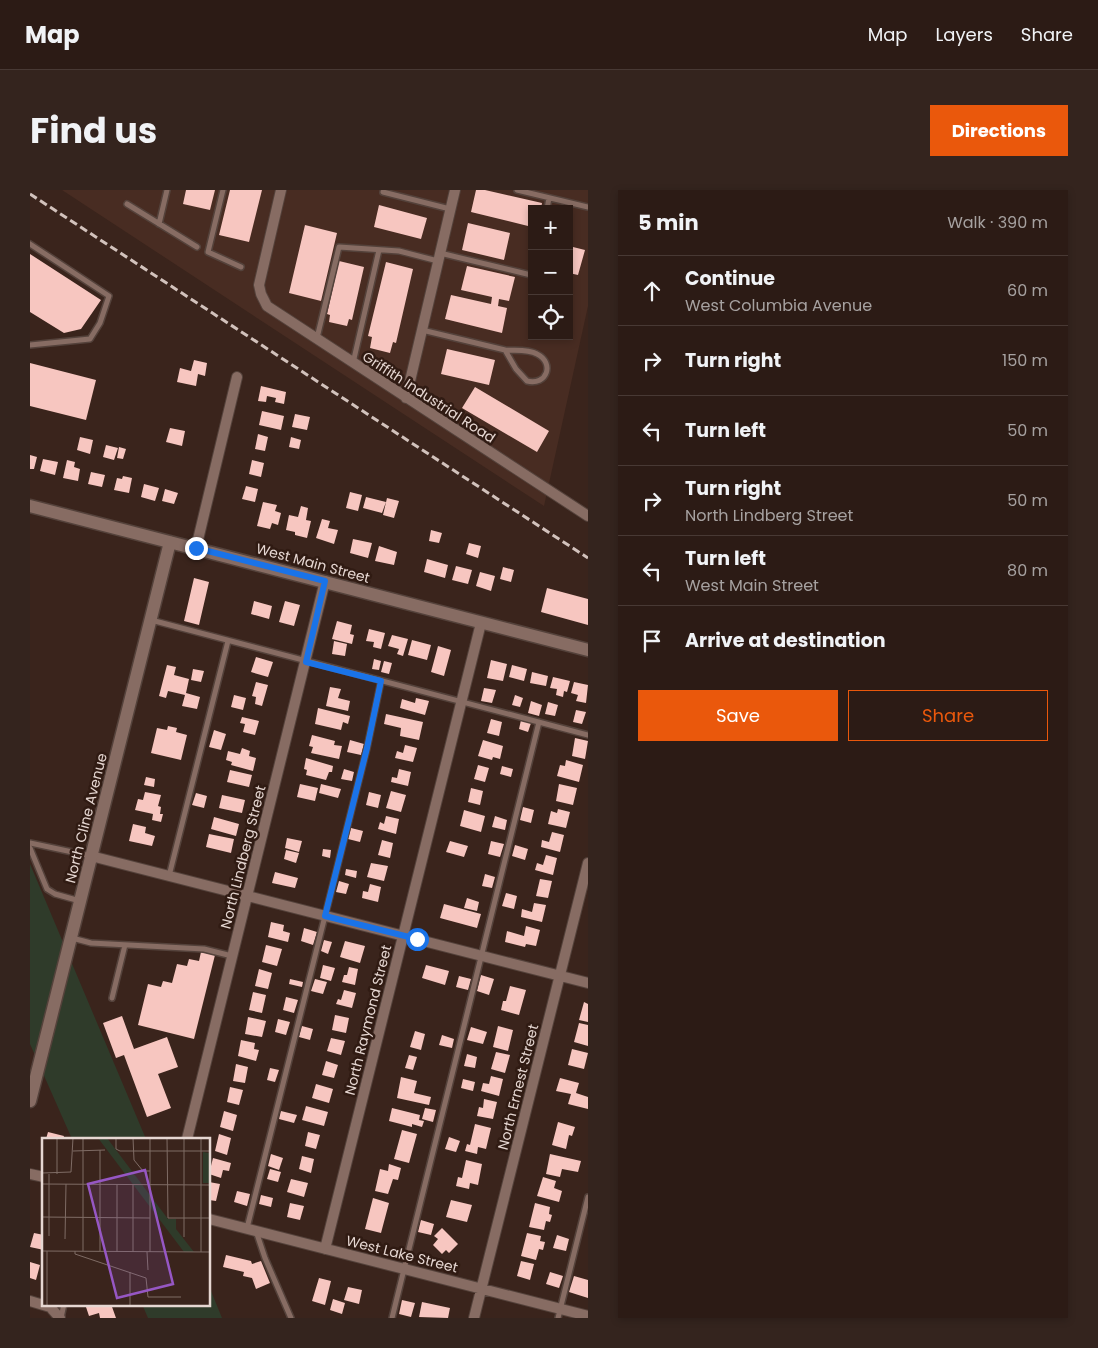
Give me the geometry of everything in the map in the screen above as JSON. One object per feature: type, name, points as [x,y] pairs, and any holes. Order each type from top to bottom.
[{"type":"street","name":"Griffith Industrial Road","points":[[281,190],[260,279],[260,294],[264,303],[317,340],[588,516]]},
{"type":"street","points":[[406,398],[455,190]]},
{"type":"street","points":[[196,548],[237,377]]},
{"type":"street","name":"West Main Street","points":[[30,506],[588,650]]},
{"type":"street","name":"North Cline Avenue","points":[[30,1101],[170,542]]},
{"type":"street","name":"North Lindberg Street","points":[[187,1138],[325,581]]},
{"type":"street","name":"North Raymond Street","points":[[325,1249],[481,623]]},
{"type":"street","points":[[91,856],[588,983]]},
{"type":"street","name":"North Ernest Street","points":[[474,1318],[588,863]]},
{"type":"street","name":"West Lake Street","points":[[210,1219],[482,1288],[559,1313],[588,1316]]},
{"type":"street","points":[[30,1301],[42,1305]]},
{"type":"street","points":[[47,1306],[60,1318]]},
{"type":"lane","points":[[159,224],[167,190]]},
{"type":"lane","points":[[223,190],[208,252],[241,267]]},
{"type":"lane","points":[[517,190],[588,207]]},
{"type":"lane","points":[[383,192],[451,209]]},
{"type":"lane","points":[[548,205],[550,198]]},
{"type":"lane","points":[[127,204],[196,247]]},
{"type":"lane","points":[[30,244],[109,296],[100,323],[90,339],[30,345]]},
{"type":"lane","points":[[317,340],[339,247],[398,251],[528,274]]},
{"type":"lane","points":[[353,363],[379,250]]},
{"type":"lane","points":[[422,330],[505,350],[536,353],[547,364],[548,369],[544,377],[536,382],[527,381],[516,369],[505,350]]},
{"type":"lane","points":[[150,620],[588,734]]},
{"type":"lane","points":[[169,876],[228,641]]},
{"type":"lane","points":[[291,1318],[252,1230],[325,916],[367,748],[381,681]]},
{"type":"lane","points":[[392,1318],[539,722]]},
{"type":"lane","points":[[30,843],[91,856]]},
{"type":"lane","points":[[30,848],[47,889],[54,894],[80,901]]},
{"type":"lane","points":[[71,938],[91,943],[204,949],[232,956]]},
{"type":"lane","points":[[112,998],[125,945]]},
{"type":"lane","points":[[559,1313],[588,1197]]},
{"type":"shaded area","points":[[62,190],[588,190],[588,306],[544,506]]},
{"type":"green space","points":[[30,864],[146,1138],[72,1138],[30,1044]]},
{"type":"green space","points":[[210,1288],[222,1318],[148,1318],[143,1306],[210,1306]]},
{"type":"building","points":[[186,190],[215,190],[210,210],[183,204]]},
{"type":"building","points":[[230,190],[262,190],[249,242],[219,235]]},
{"type":"building","points":[[476,190],[485,190],[542,203],[542,205],[528,205],[528,226],[471,212]]},
{"type":"building","points":[[379,205],[427,218],[421,239],[374,227]]},
{"type":"building","points":[[468,223],[510,233],[504,260],[462,250]]},
{"type":"building","points":[[305,225],[337,233],[321,301],[289,293]]},
{"type":"building","points":[[573,247],[585,250],[578,275],[573,274]]},
{"type":"building","points":[[30,254],[101,300],[81,329],[64,333],[30,312]]},
{"type":"building","points":[[339,261],[364,267],[352,320],[349,319],[347,326],[329,322],[330,315],[327,314]]},
{"type":"building","points":[[386,262],[413,269],[396,343],[393,342],[390,353],[370,348],[372,337],[368,336]]},
{"type":"building","points":[[467,266],[515,277],[509,301],[499,299],[498,306],[507,308],[502,333],[445,319],[451,295],[491,304],[492,297],[461,290]]},
{"type":"building","points":[[447,349],[495,360],[489,385],[441,374]]},
{"type":"building","points":[[194,360],[207,363],[205,376],[198,374],[196,386],[177,382],[180,368],[191,371]]},
{"type":"building","points":[[30,363],[96,380],[86,420],[30,406]]},
{"type":"building","points":[[261,386],[286,392],[284,404],[275,402],[276,398],[267,396],[266,402],[258,401]]},
{"type":"building","points":[[475,387],[549,431],[537,452],[462,408]]},
{"type":"building","points":[[262,411],[284,416],[281,430],[259,425]]},
{"type":"building","points":[[295,414],[310,417],[307,430],[292,427]]},
{"type":"building","points":[[170,428],[185,431],[182,446],[166,442]]},
{"type":"building","points":[[258,434],[268,437],[265,451],[255,449]]},
{"type":"building","points":[[80,437],[93,440],[90,454],[77,450]]},
{"type":"building","points":[[291,437],[301,440],[299,449],[289,447]]},
{"type":"building","points":[[106,445],[118,448],[114,460],[103,457]]},
{"type":"building","points":[[119,447],[126,449],[123,459],[117,458]]},
{"type":"building","points":[[30,455],[37,457],[34,469],[30,469]]},
{"type":"building","points":[[43,459],[58,462],[55,475],[40,471]]},
{"type":"building","points":[[67,460],[75,462],[74,467],[80,469],[78,481],[63,478]]},
{"type":"building","points":[[252,460],[264,463],[261,477],[249,474]]},
{"type":"building","points":[[91,472],[105,475],[102,487],[88,484]]},
{"type":"building","points":[[123,476],[132,478],[129,493],[114,490],[117,478],[122,479]]},
{"type":"building","points":[[144,484],[159,488],[155,501],[141,497]]},
{"type":"building","points":[[246,486],[258,489],[255,502],[242,499]]},
{"type":"building","points":[[165,489],[178,493],[174,504],[162,501]]},
{"type":"building","points":[[350,492],[362,495],[358,511],[346,508]]},
{"type":"building","points":[[366,497],[386,502],[382,513],[363,508]]},
{"type":"building","points":[[387,498],[399,501],[394,518],[383,515]]},
{"type":"building","points":[[263,502],[277,505],[275,511],[281,513],[278,525],[272,523],[270,529],[257,526]]},
{"type":"building","points":[[301,506],[308,508],[306,520],[311,521],[307,538],[286,530],[289,515],[298,517]]},
{"type":"building","points":[[322,519],[330,521],[328,528],[338,530],[334,544],[316,538]]},
{"type":"building","points":[[431,530],[442,533],[439,543],[429,541]]},
{"type":"building","points":[[353,539],[372,543],[368,558],[350,553]]},
{"type":"building","points":[[469,543],[481,546],[478,558],[466,554]]},
{"type":"building","points":[[379,546],[397,552],[394,565],[375,561]]},
{"type":"building","points":[[427,559],[448,565],[445,578],[424,572]]},
{"type":"building","points":[[456,566],[472,570],[468,584],[452,580]]},
{"type":"building","points":[[503,567],[514,570],[511,582],[500,579]]},
{"type":"building","points":[[480,572],[495,576],[491,591],[476,586]]},
{"type":"building","points":[[194,578],[209,582],[199,625],[184,621]]},
{"type":"building","points":[[547,588],[588,599],[588,625],[541,612]]},
{"type":"building","points":[[254,601],[272,606],[269,619],[251,614]]},
{"type":"building","points":[[285,601],[300,605],[294,626],[279,622]]},
{"type":"building","points":[[337,621],[352,625],[350,634],[354,635],[352,644],[332,639]]},
{"type":"building","points":[[369,629],[385,633],[381,649],[373,647],[374,642],[366,641]]},
{"type":"building","points":[[392,635],[408,639],[403,656],[397,654],[399,649],[388,646]]},
{"type":"building","points":[[412,640],[431,645],[427,660],[408,655]]},
{"type":"building","points":[[334,641],[347,644],[345,656],[332,654]]},
{"type":"building","points":[[438,646],[451,650],[444,676],[431,672]]},
{"type":"building","points":[[256,657],[273,662],[268,677],[251,672]]},
{"type":"building","points":[[374,659],[381,661],[379,670],[372,669]]},
{"type":"building","points":[[491,660],[507,664],[503,681],[487,678]]},
{"type":"building","points":[[384,661],[392,663],[389,674],[381,672]]},
{"type":"building","points":[[167,665],[176,667],[174,675],[189,679],[186,693],[200,697],[197,709],[182,706],[185,695],[168,691],[166,698],[159,696]]},
{"type":"building","points":[[512,665],[527,669],[524,681],[509,677]]},
{"type":"building","points":[[193,669],[204,671],[201,682],[191,680]]},
{"type":"building","points":[[532,672],[548,676],[546,686],[530,683]]},
{"type":"building","points":[[553,677],[570,681],[567,692],[564,691],[563,697],[556,695],[557,689],[550,688]]},
{"type":"building","points":[[256,682],[268,685],[262,706],[255,704],[256,697],[252,696]]},
{"type":"building","points":[[574,682],[588,685],[586,703],[576,701],[578,695],[571,693]]},
{"type":"building","points":[[330,687],[341,689],[338,698],[350,701],[348,711],[326,706]]},
{"type":"building","points":[[484,688],[496,690],[492,703],[481,701]]},
{"type":"building","points":[[234,695],[246,698],[243,710],[231,707]]},
{"type":"building","points":[[515,695],[523,698],[520,707],[512,705]]},
{"type":"building","points":[[416,698],[429,701],[425,715],[400,708],[402,699],[415,703]]},
{"type":"building","points":[[531,701],[542,705],[539,716],[528,713]]},
{"type":"building","points":[[548,702],[558,705],[555,716],[545,714]]},
{"type":"building","points":[[318,708],[350,716],[348,724],[343,722],[341,730],[315,724]]},
{"type":"building","points":[[576,710],[586,712],[582,724],[573,722]]},
{"type":"building","points":[[386,714],[423,722],[419,740],[400,736],[401,728],[384,724]]},
{"type":"building","points":[[242,717],[259,721],[255,735],[243,732],[245,724],[240,723]]},
{"type":"building","points":[[491,719],[502,722],[499,736],[487,733]]},
{"type":"building","points":[[521,720],[531,723],[528,732],[519,729]]},
{"type":"building","points":[[168,726],[177,728],[176,732],[187,735],[181,760],[151,753],[157,728],[167,730]]},
{"type":"building","points":[[214,730],[226,734],[221,750],[209,747]]},
{"type":"building","points":[[312,735],[335,741],[334,745],[342,746],[339,759],[311,753],[313,747],[309,746]]},
{"type":"building","points":[[575,738],[588,741],[585,759],[572,756]]},
{"type":"building","points":[[350,740],[364,744],[361,755],[347,752]]},
{"type":"building","points":[[483,740],[503,746],[500,759],[493,757],[492,760],[478,756]]},
{"type":"building","points":[[405,745],[417,748],[413,762],[395,758],[397,751],[403,753]]},
{"type":"building","points":[[242,748],[250,751],[249,756],[256,758],[253,771],[231,765],[232,762],[226,760],[228,751],[240,754]]},
{"type":"building","points":[[306,758],[333,766],[332,772],[329,772],[326,780],[306,775],[307,770],[304,769]]},
{"type":"building","points":[[566,760],[583,765],[579,782],[557,776],[560,765],[565,766]]},
{"type":"building","points":[[478,765],[489,768],[485,782],[474,779]]},
{"type":"building","points":[[502,766],[513,769],[511,777],[500,774]]},
{"type":"building","points":[[344,769],[354,772],[352,781],[341,779]]},
{"type":"building","points":[[399,769],[411,772],[408,786],[391,782],[392,777],[397,778]]},
{"type":"building","points":[[230,770],[252,775],[249,787],[227,782]]},
{"type":"building","points":[[146,777],[155,779],[154,787],[144,785]]},
{"type":"building","points":[[300,784],[318,788],[315,801],[297,797]]},
{"type":"building","points":[[321,784],[341,789],[338,798],[319,793]]},
{"type":"building","points":[[559,784],[577,788],[573,805],[556,801]]},
{"type":"building","points":[[471,788],[483,791],[480,805],[468,802]]},
{"type":"building","points":[[391,791],[406,795],[401,812],[386,808]]},
{"type":"building","points":[[145,792],[161,795],[158,806],[161,807],[160,814],[163,814],[161,822],[152,820],[153,814],[135,810],[138,799],[143,800]]},
{"type":"building","points":[[369,792],[381,795],[378,808],[366,805]]},
{"type":"building","points":[[196,793],[207,796],[204,808],[192,805]]},
{"type":"building","points":[[222,795],[245,800],[242,813],[219,808]]},
{"type":"building","points":[[523,807],[534,810],[531,823],[520,820]]},
{"type":"building","points":[[558,809],[570,812],[566,828],[548,824],[551,811],[557,813]]},
{"type":"building","points":[[464,810],[485,816],[481,832],[460,826]]},
{"type":"building","points":[[386,816],[399,819],[396,834],[378,829],[380,822],[384,824]]},
{"type":"building","points":[[495,816],[507,820],[505,830],[492,827]]},
{"type":"building","points":[[214,817],[239,824],[236,836],[211,829]]},
{"type":"building","points":[[133,824],[146,827],[145,833],[155,836],[152,846],[129,841]]},
{"type":"building","points":[[351,828],[363,831],[360,842],[348,839]]},
{"type":"building","points":[[552,832],[564,835],[560,852],[541,847],[542,840],[549,842]]},
{"type":"building","points":[[209,834],[234,839],[231,853],[206,847]]},
{"type":"building","points":[[287,838],[302,841],[299,852],[285,848]]},
{"type":"building","points":[[382,840],[393,843],[390,858],[378,855]]},
{"type":"building","points":[[450,841],[468,846],[464,857],[446,852]]},
{"type":"building","points":[[491,841],[504,844],[500,857],[488,854]]},
{"type":"building","points":[[515,845],[528,849],[525,860],[512,856]]},
{"type":"building","points":[[323,849],[331,850],[330,858],[322,856]]},
{"type":"building","points":[[286,850],[299,853],[296,863],[284,859]]},
{"type":"building","points":[[546,855],[557,858],[553,875],[535,870],[537,863],[543,865]]},
{"type":"building","points":[[371,863],[388,866],[384,881],[367,877]]},
{"type":"building","points":[[346,869],[357,871],[356,878],[345,875]]},
{"type":"building","points":[[275,872],[298,878],[295,888],[272,883]]},
{"type":"building","points":[[485,874],[495,877],[492,888],[482,886]]},
{"type":"building","points":[[540,879],[552,881],[548,898],[536,896]]},
{"type":"building","points":[[339,881],[349,884],[346,894],[336,892]]},
{"type":"building","points":[[370,884],[381,887],[378,902],[362,898],[363,891],[368,892]]},
{"type":"building","points":[[506,893],[517,896],[514,909],[502,906]]},
{"type":"building","points":[[467,898],[479,902],[477,911],[464,908]]},
{"type":"building","points":[[534,903],[546,905],[542,922],[521,917],[522,909],[532,912]]},
{"type":"building","points":[[444,904],[481,914],[477,928],[440,918]]},
{"type":"building","points":[[271,922],[284,925],[283,931],[290,933],[288,942],[268,937]]},
{"type":"building","points":[[526,926],[540,930],[536,946],[526,944],[525,947],[505,942],[507,931],[524,936]]},
{"type":"building","points":[[304,928],[317,932],[313,945],[301,941]]},
{"type":"building","points":[[324,940],[332,942],[328,954],[321,951]]},
{"type":"building","points":[[345,941],[365,946],[360,963],[340,957]]},
{"type":"building","points":[[266,945],[282,949],[277,966],[262,962]]},
{"type":"building","points":[[201,952],[215,955],[194,1039],[138,1025],[148,984],[161,987],[163,981],[172,983],[177,964],[187,966],[189,959],[199,961]]},
{"type":"building","points":[[323,965],[335,968],[331,981],[320,978]]},
{"type":"building","points":[[426,965],[449,971],[445,985],[422,978]]},
{"type":"building","points":[[349,967],[358,969],[355,985],[342,982],[344,975],[347,975]]},
{"type":"building","points":[[259,969],[272,973],[268,989],[255,986]]},
{"type":"building","points":[[481,975],[494,979],[489,995],[477,991]]},
{"type":"building","points":[[459,976],[471,979],[468,990],[456,987]]},
{"type":"building","points":[[290,979],[303,982],[302,987],[289,984]]},
{"type":"building","points":[[315,979],[327,982],[323,994],[311,991]]},
{"type":"building","points":[[510,986],[526,990],[519,1015],[501,1010],[503,1001],[506,1001]]},
{"type":"building","points":[[344,990],[356,993],[352,1008],[336,1004],[338,999],[341,1000]]},
{"type":"building","points":[[253,992],[266,995],[262,1013],[249,1010]]},
{"type":"building","points":[[286,997],[298,1000],[294,1013],[283,1010]]},
{"type":"building","points":[[584,1002],[588,1004],[588,1022],[579,1020]]},
{"type":"building","points":[[335,1015],[349,1018],[346,1033],[332,1030]]},
{"type":"building","points":[[122,1016],[134,1049],[167,1037],[178,1067],[158,1074],[171,1108],[147,1117],[124,1055],[116,1058],[103,1023]]},
{"type":"building","points":[[248,1017],[266,1021],[262,1037],[245,1034]]},
{"type":"building","points":[[278,1019],[290,1022],[286,1035],[275,1032]]},
{"type":"building","points":[[579,1023],[588,1025],[588,1046],[574,1042]]},
{"type":"building","points":[[302,1026],[313,1029],[310,1040],[299,1037]]},
{"type":"building","points":[[498,1026],[513,1030],[508,1051],[493,1047]]},
{"type":"building","points":[[471,1027],[487,1032],[483,1044],[467,1040]]},
{"type":"building","points":[[415,1031],[425,1034],[421,1050],[410,1047]]},
{"type":"building","points":[[442,1035],[454,1039],[452,1048],[439,1045]]},
{"type":"building","points":[[331,1038],[345,1041],[341,1055],[327,1051]]},
{"type":"building","points":[[241,1040],[255,1043],[254,1049],[259,1050],[256,1061],[238,1056]]},
{"type":"building","points":[[572,1049],[588,1053],[584,1069],[568,1065]]},
{"type":"building","points":[[496,1052],[510,1055],[505,1073],[491,1069]]},
{"type":"building","points":[[467,1054],[477,1057],[475,1068],[464,1066]]},
{"type":"building","points":[[409,1055],[417,1057],[413,1070],[405,1068]]},
{"type":"building","points":[[326,1061],[338,1065],[334,1078],[322,1075]]},
{"type":"building","points":[[236,1064],[248,1067],[245,1083],[233,1081]]},
{"type":"building","points":[[270,1068],[279,1070],[275,1082],[267,1080]]},
{"type":"building","points":[[491,1076],[503,1079],[499,1096],[481,1091],[483,1083],[489,1084]]},
{"type":"building","points":[[401,1077],[417,1081],[414,1093],[431,1097],[429,1105],[397,1098]]},
{"type":"building","points":[[560,1078],[579,1083],[576,1093],[588,1097],[588,1109],[568,1104],[571,1094],[556,1091]]},
{"type":"building","points":[[463,1079],[475,1082],[473,1091],[461,1088]]},
{"type":"building","points":[[316,1084],[333,1089],[329,1103],[312,1098]]},
{"type":"building","points":[[230,1087],[243,1090],[239,1105],[227,1102]]},
{"type":"building","points":[[484,1099],[497,1102],[493,1119],[477,1116],[479,1107],[483,1108]]},
{"type":"building","points":[[306,1106],[328,1112],[324,1126],[302,1120]]},
{"type":"building","points":[[392,1108],[420,1115],[419,1120],[424,1121],[422,1127],[412,1124],[412,1127],[389,1121]]},
{"type":"building","points":[[425,1108],[436,1110],[433,1122],[422,1119]]},
{"type":"building","points":[[224,1111],[237,1115],[233,1131],[220,1127]]},
{"type":"building","points":[[281,1111],[297,1115],[294,1123],[279,1119]]},
{"type":"building","points":[[558,1122],[575,1127],[572,1136],[569,1135],[566,1149],[552,1145]]},
{"type":"building","points":[[475,1124],[491,1128],[486,1149],[478,1147],[477,1154],[465,1151],[467,1144],[470,1145]]},
{"type":"building","points":[[402,1130],[417,1134],[409,1163],[394,1159]]},
{"type":"building","points":[[48,1132],[64,1136],[63,1138],[46,1138]]},
{"type":"building","points":[[308,1132],[320,1135],[316,1149],[305,1146]]},
{"type":"building","points":[[219,1134],[231,1138],[227,1155],[215,1151]]},
{"type":"building","points":[[449,1137],[460,1141],[456,1152],[445,1149]]},
{"type":"building","points":[[271,1154],[283,1158],[279,1170],[268,1166]]},
{"type":"building","points":[[550,1154],[581,1161],[578,1172],[562,1169],[560,1177],[546,1174]]},
{"type":"building","points":[[302,1156],[314,1159],[311,1173],[299,1169]]},
{"type":"building","points":[[213,1158],[231,1163],[229,1171],[223,1170],[221,1178],[210,1174]]},
{"type":"building","points":[[466,1160],[482,1164],[478,1185],[470,1183],[469,1189],[456,1186],[458,1177],[462,1178]]},
{"type":"building","points":[[389,1164],[401,1168],[398,1180],[393,1179],[388,1194],[375,1191],[380,1169],[388,1171]]},
{"type":"building","points":[[270,1169],[281,1172],[278,1182],[267,1179]]},
{"type":"building","points":[[543,1177],[556,1181],[554,1188],[562,1191],[559,1202],[537,1196]]},
{"type":"building","points":[[291,1179],[308,1183],[304,1197],[287,1192]]},
{"type":"building","points":[[210,1182],[220,1184],[216,1201],[210,1200]]},
{"type":"building","points":[[237,1191],[250,1194],[247,1206],[234,1202]]},
{"type":"building","points":[[261,1195],[273,1198],[271,1207],[259,1204]]},
{"type":"building","points":[[373,1198],[389,1203],[381,1233],[365,1229]]},
{"type":"building","points":[[451,1200],[472,1205],[467,1222],[446,1217]]},
{"type":"building","points":[[290,1203],[304,1206],[300,1220],[287,1217]]},
{"type":"building","points":[[535,1203],[550,1207],[549,1214],[552,1215],[550,1222],[546,1221],[544,1230],[529,1227]]},
{"type":"building","points":[[421,1220],[434,1224],[431,1235],[418,1232]]},
{"type":"building","points":[[442,1228],[458,1244],[449,1253],[446,1250],[442,1254],[433,1245],[438,1239],[434,1236]]},
{"type":"building","points":[[34,1233],[42,1235],[42,1250],[30,1247]]},
{"type":"building","points":[[527,1233],[541,1236],[540,1241],[545,1242],[543,1250],[539,1249],[536,1260],[521,1256]]},
{"type":"building","points":[[557,1235],[569,1239],[566,1251],[553,1248]]},
{"type":"building","points":[[226,1255],[251,1261],[252,1264],[261,1261],[270,1283],[256,1289],[252,1278],[243,1276],[244,1272],[223,1267]]},
{"type":"building","points":[[521,1261],[534,1264],[530,1280],[517,1276]]},
{"type":"building","points":[[30,1262],[40,1265],[36,1280],[30,1278]]},
{"type":"building","points":[[550,1272],[563,1276],[559,1288],[546,1284]]},
{"type":"building","points":[[574,1276],[588,1280],[588,1298],[569,1292]]},
{"type":"building","points":[[319,1278],[331,1281],[325,1305],[312,1301]]},
{"type":"building","points":[[348,1287],[362,1290],[359,1304],[344,1300]]},
{"type":"building","points":[[333,1299],[345,1303],[342,1314],[330,1310]]},
{"type":"building","points":[[402,1300],[415,1303],[411,1317],[399,1314]]},
{"type":"building","points":[[422,1302],[450,1308],[448,1318],[419,1317]]},
{"type":"building","points":[[86,1306],[112,1306],[116,1318],[100,1318],[99,1313],[89,1316]]},
{"type":"railway","points":[[30,194],[588,558]]},
{"type":"route","points":[[196,548],[325,581],[306,662],[381,681],[367,748],[325,916],[417,939]]}]
